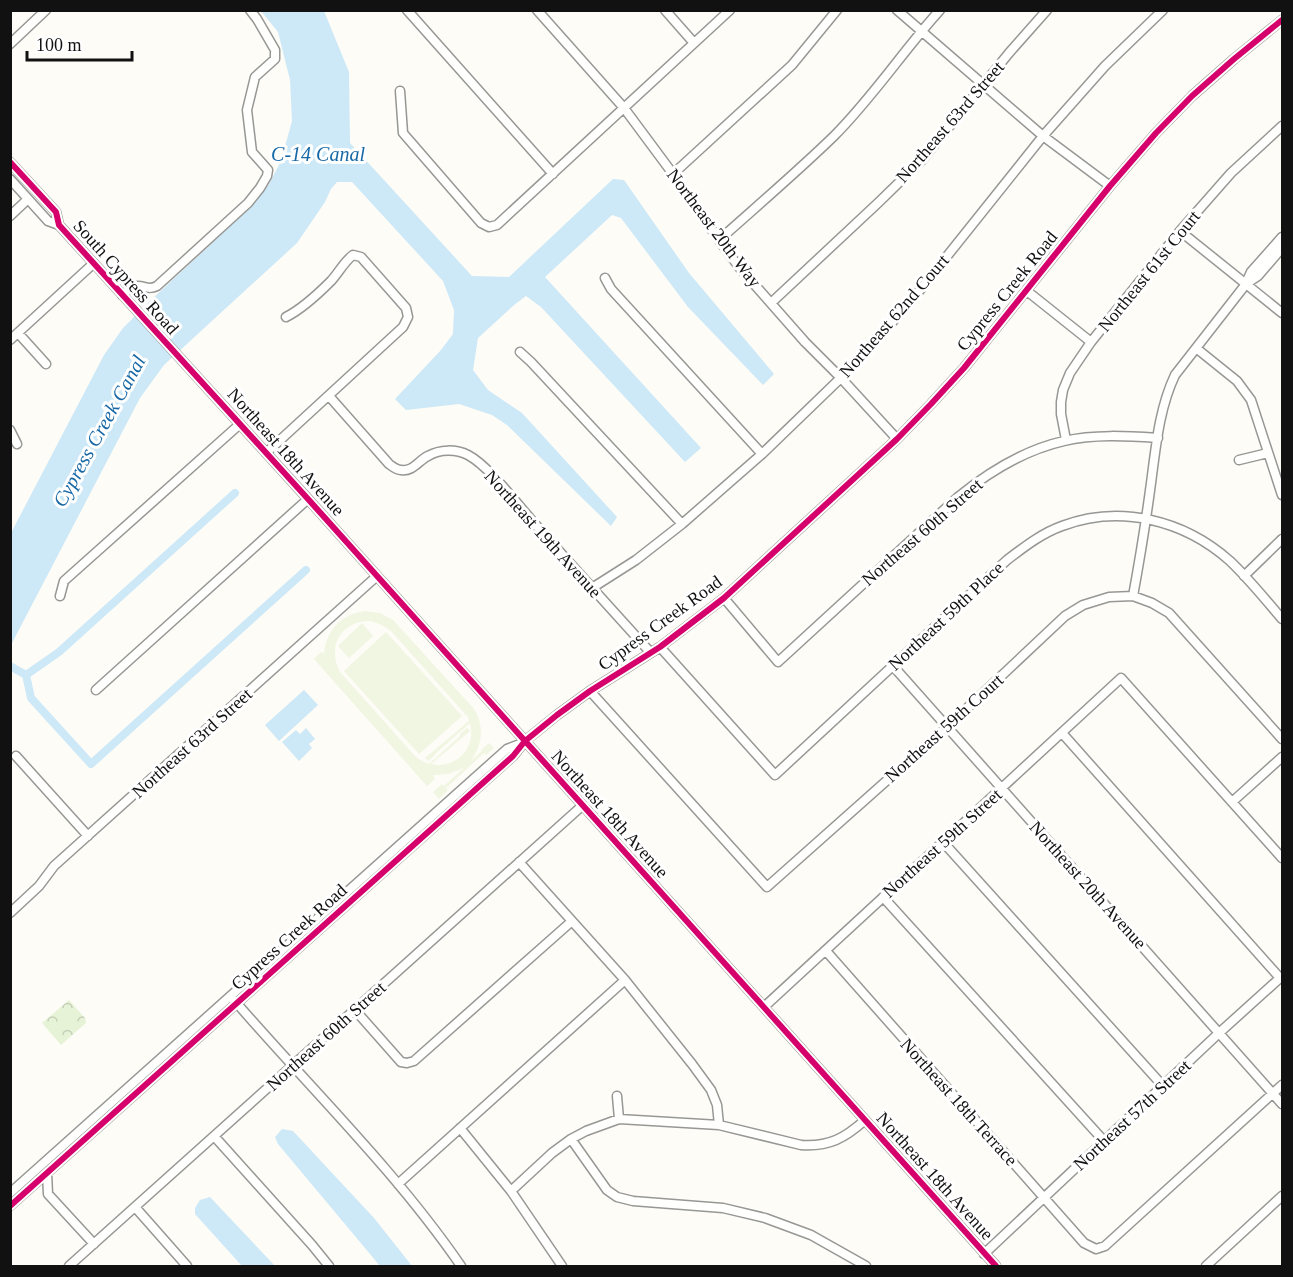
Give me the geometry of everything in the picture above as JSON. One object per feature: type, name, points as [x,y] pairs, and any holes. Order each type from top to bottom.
[{"type":"street","points":[[10,44],[46,10]]},
{"type":"street","points":[[122,295],[133,287],[151,289],[157,286],[248,203],[267,176],[268,170],[252,152],[247,110],[255,77],[275,59],[275,50],[250,10]]},
{"type":"street","points":[[407,10],[553,174]]},
{"type":"street","name":"Northeast 20th Way","points":[[537,10],[624,108],[719,240],[771,303],[897,439]]},
{"type":"street","points":[[665,10],[694,43]]},
{"type":"street","points":[[400,91],[403,133],[482,224],[489,227],[497,225],[730,10]]},
{"type":"street","points":[[673,174],[792,65],[837,10]]},
{"type":"street","points":[[897,10],[1043,136],[1110,186]]},
{"type":"street","points":[[719,240],[834,135],[862,105],[940,10]]},
{"type":"street","name":"Northeast 63rd Street","points":[[771,303],[922,160],[1047,10]]},
{"type":"street","name":"Northeast 62nd Court","points":[[592,588],[636,560],[682,524],[762,454],[841,378],[912,300],[1043,136],[1105,66],[1163,10]]},
{"type":"street","name":"Cypress Creek Road","points":[[10,1206],[513,756],[525,741],[590,691],[660,647],[724,598],[897,439],[964,368],[1110,186],[1156,134],[1192,96],[1282,20]]},
{"type":"street","name":"Northeast 61st Court","points":[[1066,440],[1061,414],[1063,390],[1070,373],[1091,342],[1180,231],[1231,173],[1282,126]]},
{"type":"street","name":"South Cypress Road","points":[[10,162],[56,212],[59,225]]},
{"type":"street","name":"South Cypress Road","points":[[10,179],[48,220],[59,225],[177,356]]},
{"type":"street","points":[[10,216],[28,199]]},
{"type":"street","points":[[1180,231],[1282,313]]},
{"type":"street","points":[[1282,237],[1251,272],[1246,284],[1175,375],[1168,390],[1162,409],[1133,596],[1152,603],[1168,613],[1282,739]]},
{"type":"street","points":[[1246,284],[1258,276],[1282,248]]},
{"type":"street","points":[[266,453],[403,327],[408,317],[406,308],[361,257],[353,255],[330,281],[296,312],[286,317]]},
{"type":"street","points":[[10,340],[94,263]]},
{"type":"street","points":[[605,278],[612,289],[762,454]]},
{"type":"street","points":[[1027,291],[1091,342]]},
{"type":"street","points":[[18,333],[46,364]]},
{"type":"street","points":[[1196,348],[1238,381],[1251,400],[1282,495]]},
{"type":"street","points":[[520,352],[682,524]]},
{"type":"street","name":"Northeast 18th Avenue","points":[[177,356],[378,576],[996,1266]]},
{"type":"street","name":"Northeast 19th Avenue","points":[[329,396],[389,464],[399,470],[415,467],[427,456],[439,452],[458,452],[468,455],[479,463],[651,653]]},
{"type":"street","points":[[60,596],[64,581],[240,424]]},
{"type":"street","points":[[10,430],[17,444]]},
{"type":"street","name":"Northeast 60th Street","points":[[724,598],[778,662],[958,497],[999,467],[1041,447],[1066,440],[1112,436],[1158,438]]},
{"type":"street","points":[[1239,460],[1268,453]]},
{"type":"street","points":[[96,690],[308,499]]},
{"type":"street","name":"Northeast 59th Place","points":[[660,647],[775,775],[1007,560],[1034,540],[1061,526],[1088,518],[1114,516],[1146,518],[1189,532],[1230,561],[1282,619]]},
{"type":"street","points":[[1244,576],[1282,539]]},
{"type":"street","name":"Northeast 63rd Street","points":[[10,914],[39,886],[54,866],[378,576]]},
{"type":"street","name":"Northeast 59th Court","points":[[590,691],[767,887],[947,727],[1065,616],[1083,605],[1109,597],[1133,596]]},
{"type":"street","name":"Northeast 20th Avenue","points":[[892,666],[1282,1104]]},
{"type":"street","name":"Northeast 59th Street","points":[[764,1007],[1121,678],[1232,802]]},
{"type":"street","name":"Northeast 57th Street","points":[[984,1254],[1280,978],[1062,733]]},
{"type":"street","name":"Cypress Creek Road","points":[[10,1193],[507,749],[525,741]]},
{"type":"street","points":[[16,756],[88,836]]},
{"type":"street","points":[[1282,757],[1232,802],[1282,858]]},
{"type":"street","name":"Northeast 60th Street","points":[[69,1266],[583,805]]},
{"type":"street","points":[[943,842],[1163,1086]]},
{"type":"street","points":[[519,862],[625,980],[692,1064],[711,1090],[717,1105],[720,1125]]},
{"type":"street","points":[[883,897],[1104,1141]]},
{"type":"street","points":[[355,1010],[401,1062],[414,1061],[572,921]]},
{"type":"street","name":"Northeast 18th Terrace","points":[[826,951],[1084,1243],[1096,1249],[1105,1246],[1273,1093]]},
{"type":"street","points":[[398,1184],[625,980]]},
{"type":"street","points":[[230,996],[398,1184],[461,1266]]},
{"type":"street","points":[[1273,1093],[1282,1085]]},
{"type":"street","points":[[618,1096],[619,1119]]},
{"type":"street","points":[[511,1191],[552,1153],[571,1139],[619,1119],[720,1125],[813,1146],[835,1142],[865,1120]]},
{"type":"street","points":[[460,1128],[511,1191],[562,1266]]},
{"type":"street","points":[[214,1136],[329,1266]]},
{"type":"street","points":[[571,1139],[607,1190],[617,1197],[633,1201],[723,1208],[765,1218],[811,1235],[866,1266]]},
{"type":"street","points":[[33,1173],[39,1180]]},
{"type":"street","points":[[47,1173],[48,1194],[94,1244]]},
{"type":"street","points":[[1206,1266],[1218,1262],[1282,1196]]},
{"type":"street","points":[[135,1207],[187,1266]]},
{"type":"green space","points":[[365,611],[380,613],[393,620],[474,709],[480,722],[481,735],[478,748],[471,761],[489,743],[494,748],[486,755],[484,753],[446,788],[448,790],[439,799],[433,792],[442,784],[444,786],[464,768],[448,774],[433,775],[435,779],[427,786],[314,659],[321,652],[324,654],[328,638],[337,625]],"holes":[[[371,621],[391,631],[468,717],[469,721],[425,758],[428,761],[470,723],[471,732],[467,748],[462,755],[449,764],[431,764],[470,731],[467,728],[429,764],[413,754],[340,672],[335,653],[339,636],[352,625],[361,622]]]},
{"type":"green space","points":[[362,623],[373,636],[349,658],[338,646]]},
{"type":"green space","points":[[386,632],[462,716],[419,754],[344,671]]},
{"type":"green space","points":[[69,1000],[85,1018],[86,1023],[61,1045],[42,1023]]},
{"type":"water","name":"C-14 Canal","points":[[261,11],[324,11],[349,72],[350,143],[472,276],[509,277],[613,179],[624,180],[689,273],[774,374],[763,385],[688,307],[621,218],[612,215],[545,277],[701,448],[685,462],[541,307],[526,296],[478,338],[473,370],[488,390],[522,413],[617,517],[611,526],[507,425],[492,415],[459,404],[406,410],[395,399],[453,334],[454,310],[443,281],[352,182],[337,182],[297,243],[164,365],[140,398],[11,645],[11,533],[104,355],[123,328],[253,205],[269,184],[281,161],[292,121],[290,80],[278,32]]},
{"type":"water","points":[[304,690],[318,705],[279,741],[265,725]]},
{"type":"water","points":[[306,728],[315,739],[309,744],[312,748],[299,761],[282,742],[296,730],[300,734]]},
{"type":"water","points":[[282,1129],[293,1131],[374,1218],[412,1266],[380,1266],[278,1144],[275,1137]]},
{"type":"water","points":[[210,1197],[275,1266],[242,1266],[195,1214],[195,1208],[200,1200]]},
{"type":"waterway","points":[[26,675],[59,652],[235,493]]},
{"type":"waterway","points":[[10,666],[26,675],[31,698],[91,764],[306,570]]},
{"type":"cycle path","points":[[10,1206],[513,756],[525,741],[590,691],[660,647],[724,598],[897,439],[964,368],[1110,186],[1156,133],[1192,96],[1282,20]]},
{"type":"cycle path","points":[[10,162],[56,212],[59,225],[996,1266]]},
{"type":"water label","name":"Cypress Creek Canal","points":[[99,431]]}]
